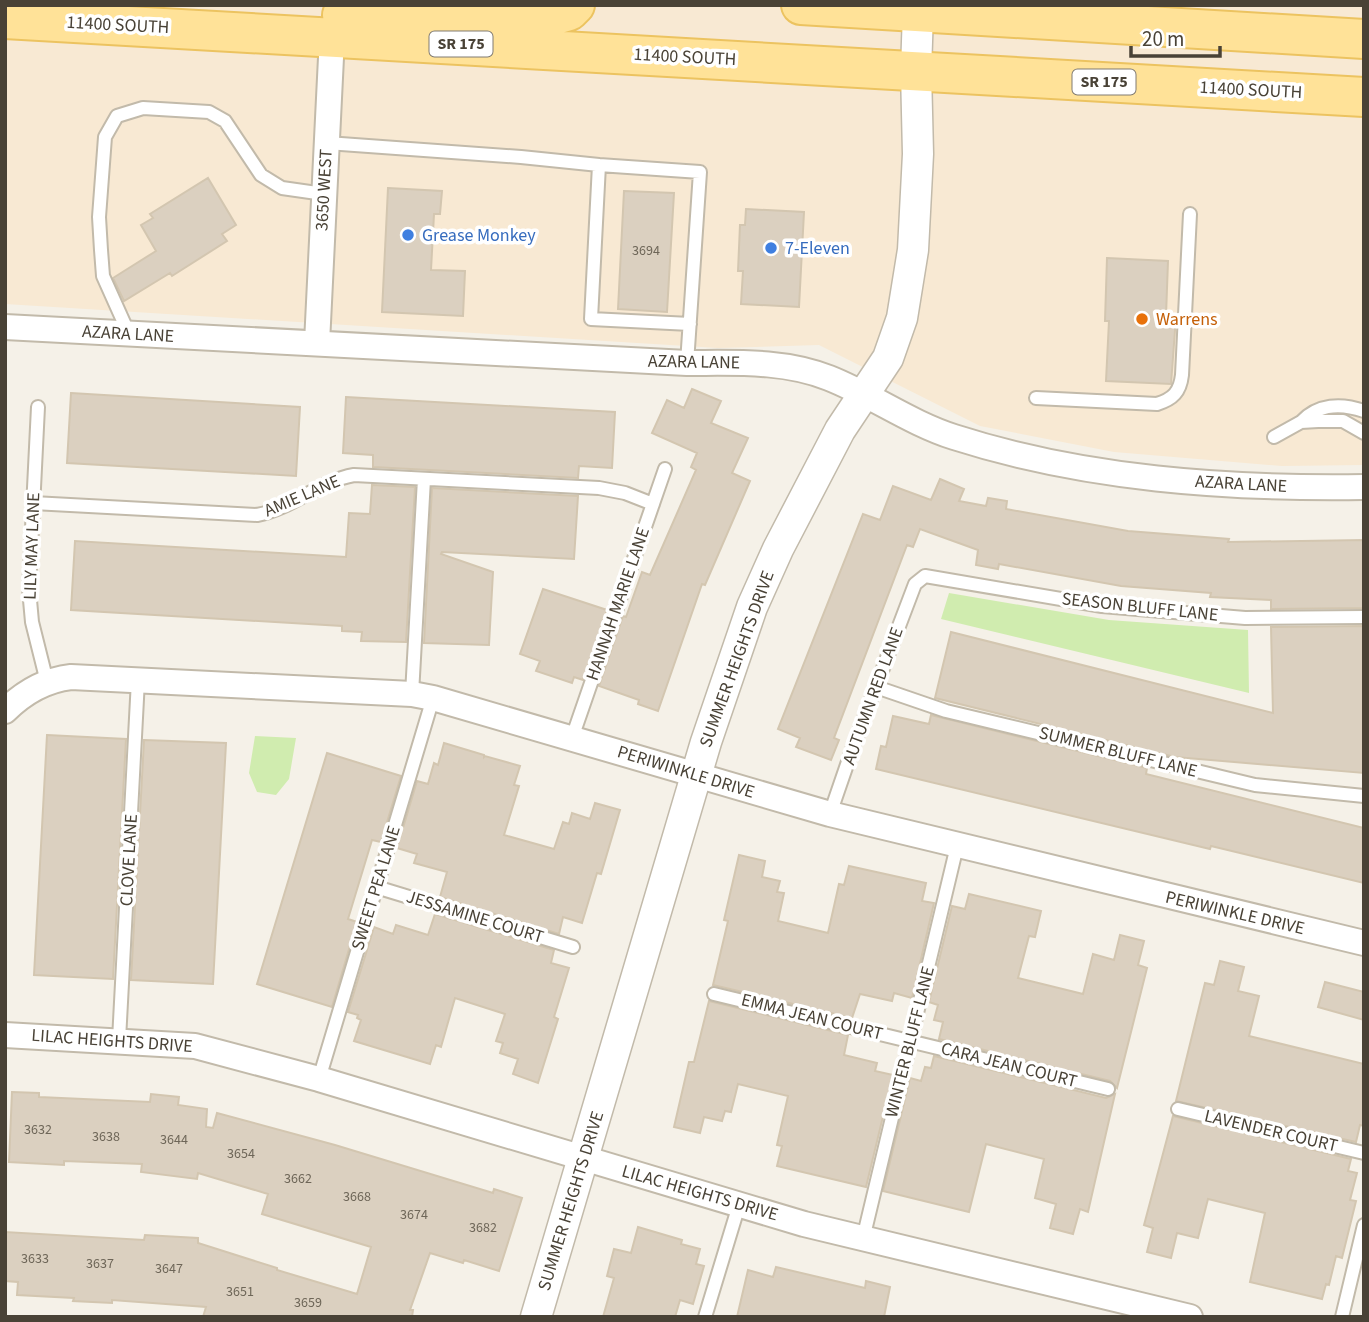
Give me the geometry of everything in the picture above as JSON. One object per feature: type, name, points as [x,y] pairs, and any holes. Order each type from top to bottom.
[{"type":"main road","points":[[5,18],[93,5]]},
{"type":"main road","points":[[170,5],[285,11],[306,9],[312,5]]},
{"type":"main road","points":[[332,37],[335,19],[345,14],[545,18],[569,11],[575,5]]},
{"type":"main road","points":[[801,5],[918,9],[1364,39]]},
{"type":"main road","name":"11400 SOUTH","points":[[5,18],[1364,97]]},
{"type":"street","name":"SUMMER HEIGHTS DRIVE","points":[[536,1317],[710,729],[752,607],[807,490],[840,430],[888,358],[907,295],[913,250],[919,137],[916,71],[918,9]]},
{"type":"street","name":"3650 WEST","points":[[317,343],[332,37]]},
{"type":"street","name":"AZARA LANE","points":[[5,327],[790,367],[828,378],[864,393],[927,427],[955,437],[1073,466],[1204,482],[1364,487]]},
{"type":"street","name":"PERIWINKLE DRIVE","points":[[6,710],[47,682],[71,677],[423,696],[830,814],[1364,943]]},
{"type":"street","name":"LILAC HEIGHTS DRIVE","points":[[5,1035],[195,1046],[319,1079],[739,1205],[863,1238],[1190,1317]]},
{"type":"lane","points":[[129,334],[103,276],[99,217],[105,137],[117,116],[143,108],[209,112],[225,121],[261,175],[282,188],[324,194]]},
{"type":"lane","points":[[327,143],[700,172],[687,363]]},
{"type":"lane","points":[[599,165],[591,319],[690,324]]},
{"type":"lane","points":[[1036,398],[1157,404],[1172,398],[1182,375],[1190,214]]},
{"type":"lane","points":[[1275,437],[1301,422],[1311,412],[1326,407],[1350,405],[1364,411]]},
{"type":"lane","name":"LILY MAY LANE","points":[[38,407],[30,607],[47,682]]},
{"type":"lane","points":[[1301,422],[1343,421],[1364,433]]},
{"type":"lane","name":"HANNAH MARIE LANE","points":[[572,738],[665,469]]},
{"type":"lane","name":"AMIE LANE","points":[[33,503],[257,516],[277,511],[345,477],[364,475],[599,488],[625,493],[653,504]]},
{"type":"lane","name":"SWEET PEA LANE","points":[[319,1079],[376,887],[423,696],[424,479]]},
{"type":"lane","name":"SEASON BLUFF LANE","points":[[919,579],[931,576],[1118,608],[1245,618],[1364,617]]},
{"type":"lane","name":"AUTUMN RED LANE","points":[[830,814],[919,579]]},
{"type":"lane","name":"CLOVE LANE","points":[[119,1040],[138,680]]},
{"type":"lane","name":"SUMMER BLUFF LANE","points":[[876,687],[946,711],[1255,785],[1364,796]]},
{"type":"lane","name":"WINTER BLUFF LANE","points":[[863,1238],[957,846]]},
{"type":"lane","name":"JESSAMINE COURT","points":[[376,887],[573,947]]},
{"type":"lane","name":"EMMA JEAN COURT","points":[[714,993],[910,1041]]},
{"type":"lane","name":"CARA JEAN COURT","points":[[910,1041],[1108,1089]]},
{"type":"lane","name":"LAVENDER COURT","points":[[1178,1109],[1364,1153]]},
{"type":"lane","points":[[705,1317],[739,1205]]},
{"type":"lane","points":[[1342,1317],[1364,1225]]},
{"type":"shaded area","points":[[5,5],[1364,5],[1364,465],[1282,466],[1114,452],[980,426],[819,345],[718,348],[5,304]]},
{"type":"green space","points":[[949,593],[1109,620],[1248,630],[1249,693],[941,619]]},
{"type":"green space","points":[[255,736],[296,738],[289,779],[276,795],[257,792],[249,773]]},
{"type":"building","points":[[208,178],[236,225],[222,234],[227,241],[172,276],[170,273],[124,301],[113,278],[156,251],[141,225],[153,218],[150,214]]},
{"type":"building","points":[[388,188],[442,191],[440,214],[434,214],[431,270],[465,271],[463,316],[382,312]]},
{"type":"building","points":[[624,191],[674,193],[667,312],[618,309]]},
{"type":"building","name":"7-Eleven","points":[[746,209],[804,212],[799,307],[741,304],[743,271],[738,271],[740,225],[745,225]]},
{"type":"building","name":"Warrens","points":[[1107,258],[1168,261],[1166,316],[1176,317],[1171,384],[1106,381],[1109,321],[1105,321]]},
{"type":"building","points":[[692,389],[721,401],[711,423],[748,438],[732,473],[750,481],[705,585],[702,584],[658,711],[638,704],[639,700],[599,686],[623,616],[626,617],[642,572],[650,575],[696,470],[691,467],[697,453],[652,433],[667,400],[684,408]]},
{"type":"building","points":[[71,393],[300,407],[296,476],[67,463]]},
{"type":"building","points":[[346,397],[615,412],[612,468],[579,466],[578,478],[373,467],[373,455],[343,453]]},
{"type":"building","points":[[940,479],[964,489],[959,501],[986,506],[988,498],[1007,501],[1006,509],[1128,531],[1229,539],[1228,542],[1364,540],[1364,608],[1271,609],[1271,600],[1210,597],[1211,593],[1121,586],[999,564],[998,569],[976,565],[978,550],[920,529],[913,547],[907,545],[834,738],[839,740],[831,760],[796,747],[800,738],[778,729],[863,514],[880,520],[893,486],[931,500]]},
{"type":"building","points":[[372,485],[415,487],[406,642],[361,641],[362,632],[342,631],[342,626],[71,610],[75,541],[346,557],[349,513],[370,514]]},
{"type":"building","points":[[432,488],[578,496],[574,559],[442,552],[441,554],[493,572],[489,645],[424,643]]},
{"type":"building","points":[[543,589],[607,610],[583,680],[574,677],[572,683],[536,671],[540,661],[520,654]]},
{"type":"building","points":[[1364,626],[1364,773],[1175,757],[935,698],[951,632],[1273,713],[1271,627]]},
{"type":"building","points":[[931,715],[1147,768],[1146,774],[1364,828],[1364,883],[876,769],[881,746],[886,747],[893,716],[929,724]]},
{"type":"building","points":[[47,735],[126,739],[113,979],[34,975]]},
{"type":"building","points":[[144,740],[226,743],[213,984],[131,980]]},
{"type":"building","points":[[444,743],[520,766],[514,785],[519,786],[504,835],[554,849],[563,822],[569,824],[572,813],[590,819],[595,803],[620,810],[601,874],[597,873],[582,923],[563,917],[559,934],[440,897],[447,872],[414,863],[417,854],[397,848],[417,781],[428,784],[434,763],[438,765]]},
{"type":"building","points":[[327,753],[401,776],[381,842],[372,840],[348,919],[357,922],[332,1007],[257,984]]},
{"type":"building","points":[[739,855],[765,861],[762,877],[780,881],[777,892],[784,893],[778,921],[828,933],[839,884],[844,885],[849,866],[926,883],[922,901],[934,903],[912,998],[894,993],[892,1001],[860,994],[852,1018],[713,985],[728,921],[724,920]]},
{"type":"building","points":[[969,894],[1041,911],[1035,937],[1029,936],[1018,978],[1083,994],[1093,954],[1114,960],[1120,935],[1144,941],[1138,965],[1147,968],[1117,1088],[1110,1081],[939,1039],[943,1022],[934,1020],[938,1005],[929,1002],[952,906],[965,909]]},
{"type":"building","points":[[435,914],[554,950],[551,963],[569,968],[554,1017],[558,1019],[538,1083],[513,1074],[518,1059],[500,1053],[503,1043],[496,1041],[505,1014],[455,998],[441,1047],[436,1045],[430,1064],[354,1041],[361,1020],[357,1018],[358,1015],[348,1012],[374,927],[393,934],[396,925],[428,935]]},
{"type":"building","points":[[1220,961],[1244,967],[1238,991],[1259,996],[1249,1036],[1364,1064],[1364,1126],[1360,1125],[1356,1142],[1176,1101],[1205,983],[1214,985]]},
{"type":"building","points":[[1325,982],[1364,992],[1364,1020],[1318,1007]]},
{"type":"building","points":[[709,1001],[848,1035],[844,1055],[877,1063],[875,1071],[893,1075],[866,1187],[777,1166],[782,1146],[777,1145],[788,1096],[738,1084],[731,1112],[725,1111],[722,1121],[704,1117],[700,1133],[674,1127],[689,1062],[694,1062]]},
{"type":"building","points":[[934,1056],[1106,1098],[1115,1094],[1088,1212],[1080,1209],[1073,1234],[1050,1228],[1056,1204],[1035,1198],[1044,1159],[986,1144],[969,1212],[883,1191],[910,1078],[921,1081],[925,1067],[931,1068]]},
{"type":"building","points":[[12,1092],[39,1093],[39,1097],[150,1102],[151,1094],[179,1097],[178,1105],[207,1109],[206,1127],[213,1128],[217,1113],[335,1145],[493,1193],[494,1189],[522,1198],[499,1271],[430,1253],[410,1310],[413,1310],[412,1317],[203,1317],[206,1307],[112,1300],[112,1303],[73,1301],[74,1298],[17,1295],[18,1282],[5,1281],[5,1232],[144,1240],[145,1235],[198,1238],[198,1243],[357,1294],[371,1247],[262,1214],[268,1194],[198,1173],[197,1179],[141,1172],[142,1164],[64,1161],[64,1165],[9,1162]]},
{"type":"building","points":[[1173,1116],[1351,1159],[1348,1171],[1357,1173],[1350,1200],[1356,1201],[1342,1258],[1336,1256],[1329,1285],[1326,1284],[1322,1299],[1250,1282],[1265,1213],[1208,1199],[1198,1238],[1177,1233],[1171,1258],[1147,1252],[1153,1228],[1144,1225]]},
{"type":"building","points":[[638,1227],[682,1240],[681,1244],[700,1249],[696,1264],[704,1266],[693,1304],[680,1300],[675,1317],[603,1317],[614,1278],[607,1276],[614,1249],[631,1253]]},
{"type":"building","points":[[776,1267],[865,1288],[866,1281],[890,1287],[884,1317],[737,1317],[748,1270],[773,1277]]},
{"type":"place","name":"Grease Monkey","points":[[408,235]]},
{"type":"place","name":"7-Eleven","points":[[771,248]]},
{"type":"place","name":"Warrens","points":[[1142,319]]}]
